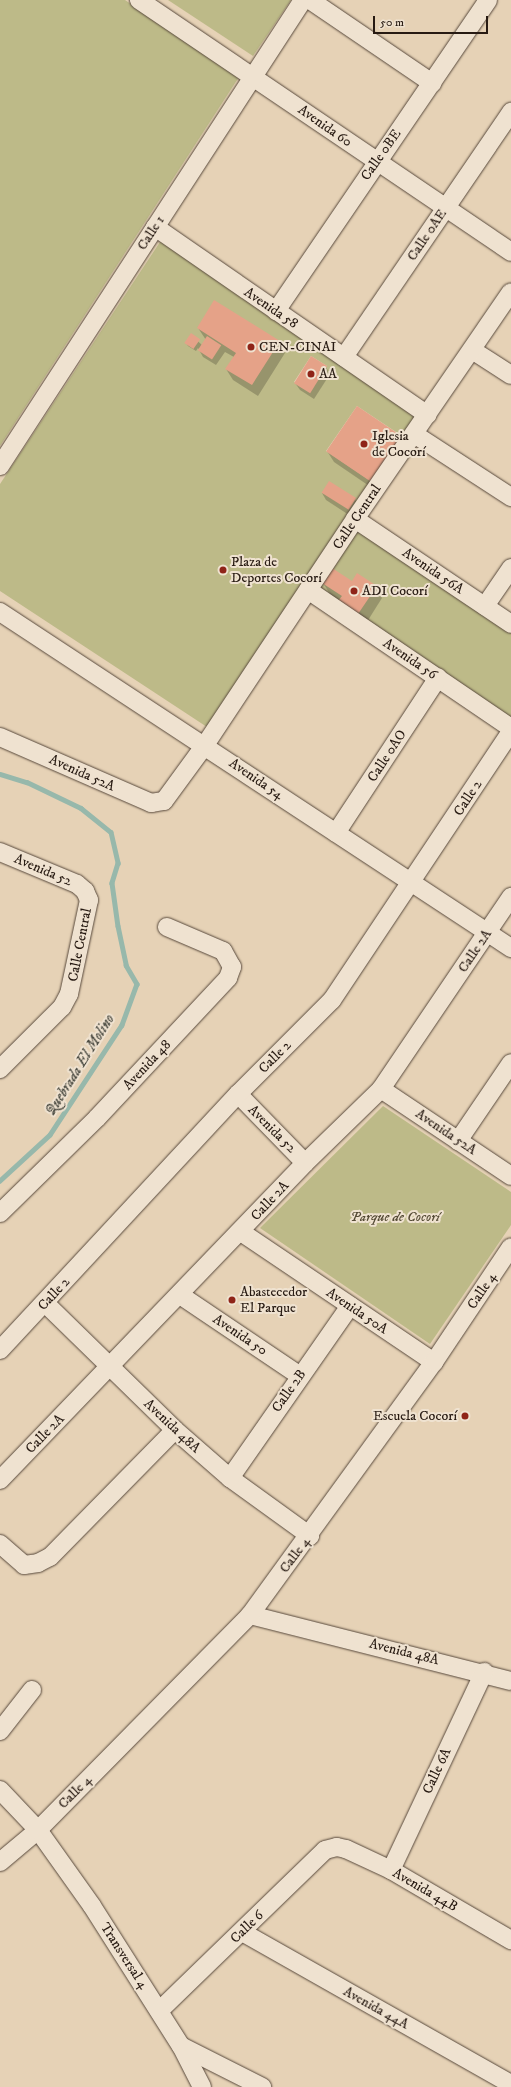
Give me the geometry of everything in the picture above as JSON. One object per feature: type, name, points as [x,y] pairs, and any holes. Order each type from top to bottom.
[{"type":"street","name":"Avenida 60","points":[[139,0],[376,162],[511,252]]},
{"type":"street","name":"Calle 1","points":[[0,466],[252,76],[303,0]]},
{"type":"street","points":[[310,0],[432,83]]},
{"type":"street","name":"Calle 0BE","points":[[276,312],[376,162],[488,0]]},
{"type":"street","name":"Calle 0AE","points":[[344,357],[511,112]]},
{"type":"street","name":"Avenida 58","points":[[155,227],[276,312],[428,415]]},
{"type":"street","name":"Calle Central","points":[[164,801],[205,745],[355,519],[428,415],[511,292]]},
{"type":"street","points":[[472,350],[511,375]]},
{"type":"street","points":[[414,434],[511,498]]},
{"type":"street","name":"Avenida 56A","points":[[355,519],[511,624]]},
{"type":"street","points":[[485,606],[511,568]]},
{"type":"street","name":"Avenida 56","points":[[308,590],[511,728]]},
{"type":"street","name":"Avenida 54","points":[[0,612],[205,745],[511,948]]},
{"type":"street","name":"Calle 0AO","points":[[336,833],[438,678]]},
{"type":"street","name":"Calle 2","points":[[0,1350],[46,1304],[238,1094],[332,1000],[511,732]]},
{"type":"street","name":"Avenida 52A","points":[[0,737],[151,803],[164,801]]},
{"type":"street","name":"Avenida 52","points":[[0,852],[77,884],[85,891]]},
{"type":"street","name":"Calle Central","points":[[0,1068],[62,1007],[70,994],[89,900],[85,891]]},
{"type":"street","name":"Calle 2A","points":[[0,1480],[241,1232],[305,1163],[381,1089],[511,897]]},
{"type":"street","name":"Avenida 48","points":[[0,1213],[97,1118],[228,978],[232,967],[223,952],[168,927]]},
{"type":"street","points":[[458,1141],[511,1063]]},
{"type":"street","name":"Avenida 52A","points":[[381,1089],[511,1176]]},
{"type":"street","name":"Avenida 52","points":[[238,1094],[305,1163]]},
{"type":"street","name":"Avenida 50A","points":[[241,1232],[434,1362]]},
{"type":"street","name":"Calle 4","points":[[0,1862],[38,1830],[250,1615],[310,1536],[434,1362],[511,1247]]},
{"type":"street","name":"Avenida 50","points":[[180,1295],[300,1376]]},
{"type":"street","name":"Avenida 48A","points":[[46,1304],[175,1430],[230,1478],[310,1536]]},
{"type":"street","name":"Calle 2B","points":[[230,1478],[350,1306]]},
{"type":"street","points":[[0,1544],[24,1565],[38,1563],[50,1557],[175,1430]]},
{"type":"street","name":"Avenida 48A","points":[[250,1615],[484,1672],[511,1680]]},
{"type":"street","name":"Calle 6A","points":[[391,1870],[484,1672]]},
{"type":"street","points":[[0,1731],[32,1690]]},
{"type":"street","name":"Transversal 4","points":[[0,1790],[38,1830],[92,1906],[181,2046],[202,2087]]},
{"type":"street","name":"Avenida 44B","points":[[337,1847],[346,1849],[391,1870],[511,1940]]},
{"type":"street","name":"Calle 6","points":[[159,2011],[325,1850],[337,1847]]},
{"type":"street","name":"Avenida 44A","points":[[242,1932],[511,2084]]},
{"type":"street","points":[[181,2046],[262,2087]]},
{"type":"green space","points":[[0,0],[125,0],[239,77],[0,446]]},
{"type":"green space","points":[[168,0],[291,0],[253,56]]},
{"type":"green space","points":[[162,239],[418,413],[402,436],[357,406],[326,451],[372,482],[207,727],[0,591],[0,484]],"holes":[[[311,356],[327,366],[309,392],[294,382]]]},
{"type":"green space","points":[[358,527],[511,631],[511,720],[315,588]]},
{"type":"green space","name":"Parque de Cocorí","points":[[383,1106],[511,1192],[511,1225],[430,1344],[260,1228]]},
{"type":"building","name":"CEN-CINAI","points":[[214,300],[280,341],[252,385],[225,369],[236,353],[197,328]]},
{"type":"building","points":[[191,333],[200,339],[193,349],[184,343]]},
{"type":"building","name":"CEN-CINAI","points":[[207,336],[221,345],[212,360],[198,350]]},
{"type":"building","name":"AA","points":[[311,356],[327,366],[310,393],[294,383]]},
{"type":"building","name":"Iglesia de Cocorí","points":[[357,406],[402,436],[371,482],[326,452]]},
{"type":"building","points":[[329,481],[356,498],[349,510],[322,493]]},
{"type":"building","name":"ADI Cocorí","points":[[332,568],[352,581],[357,573],[377,586],[358,614],[338,601],[342,596],[322,583]]},
{"type":"waterway","name":"Quebrada El Molino","points":[[0,774],[27,782],[81,808],[111,832],[118,863],[112,883],[118,926],[126,965],[137,984],[122,1025],[50,1135],[0,1181]]},
{"type":"place","name":"CEN-CINAI","points":[[251,347]]},
{"type":"place","name":"AA","points":[[311,374]]},
{"type":"place","name":"Iglesia de Cocorí","points":[[364,444]]},
{"type":"place","name":"Plaza de Deportes Cocorí","points":[[223,570]]},
{"type":"place","name":"ADI Cocorí","points":[[354,591]]},
{"type":"place","name":"Abastecedor El Parque","points":[[232,1300]]},
{"type":"place","name":"Escuela Cocorí","points":[[465,1416]]}]
